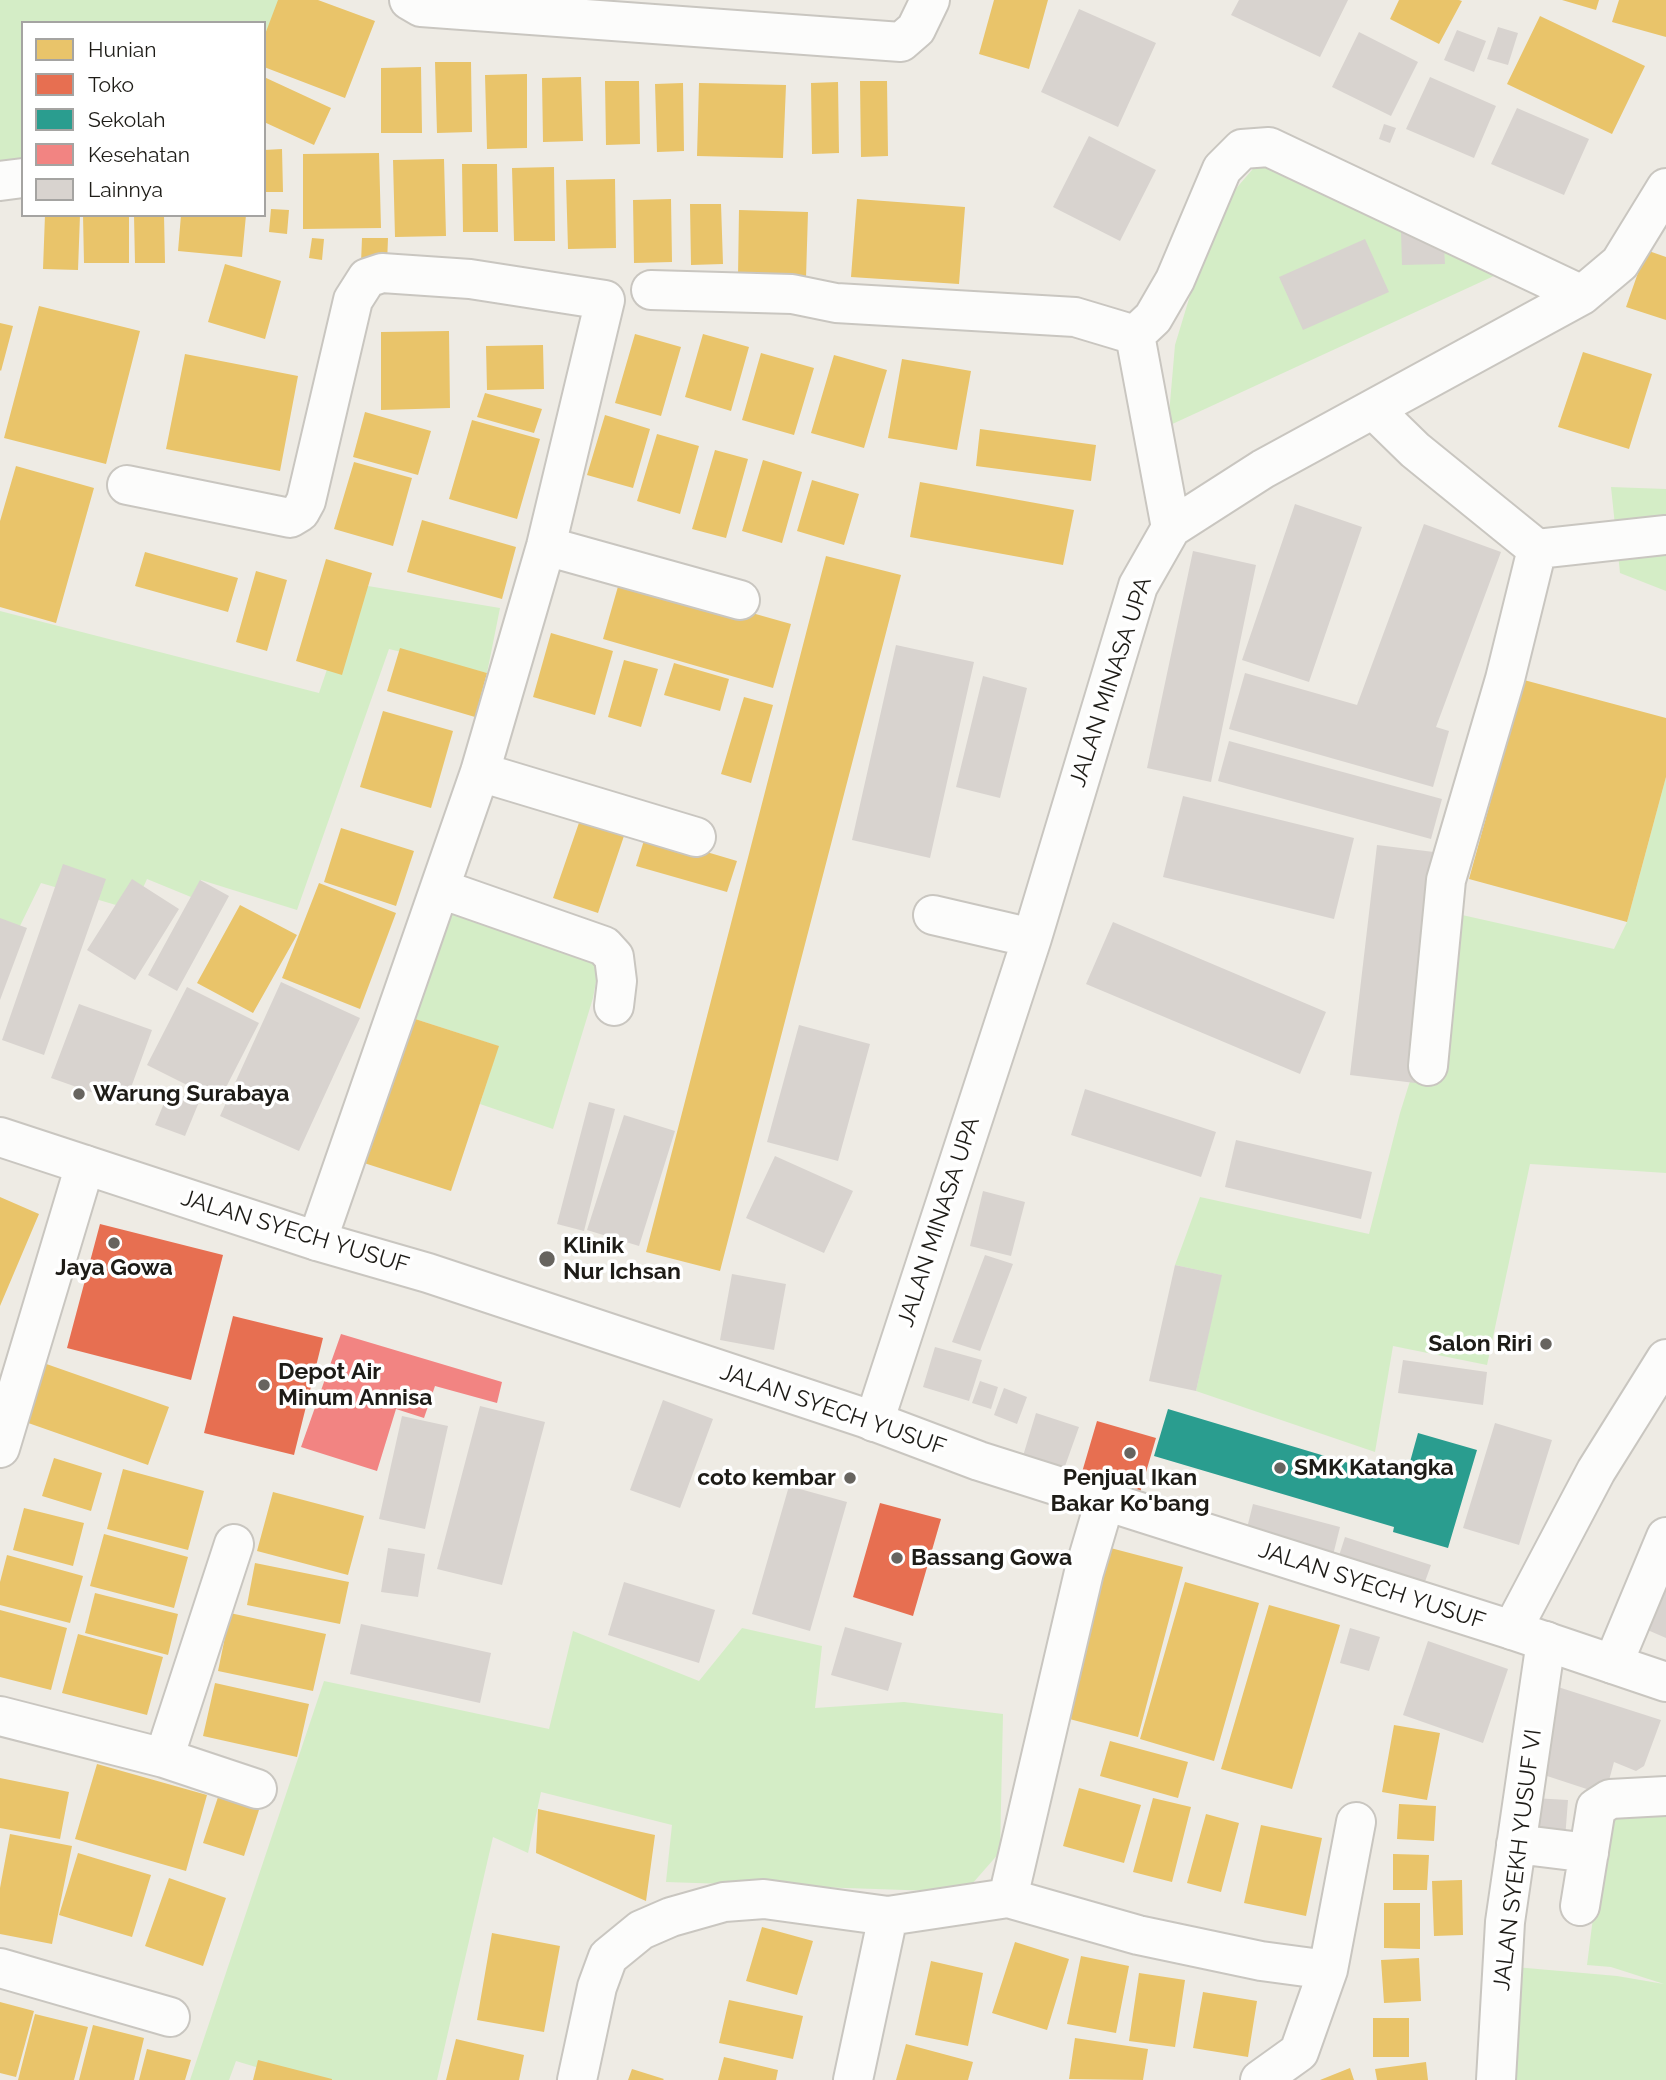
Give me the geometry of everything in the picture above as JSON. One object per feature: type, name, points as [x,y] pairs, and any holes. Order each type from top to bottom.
[{"type":"street","points":[[409,0],[421,7],[901,42],[916,29],[930,0]]},
{"type":"street","points":[[1135,335],[1153,318],[1175,280],[1222,169],[1242,149],[1269,147],[1582,295]]},
{"type":"street","points":[[0,181],[21,178]]},
{"type":"street","name":"JALAN MINASA UPA","points":[[874,1422],[1032,938],[1138,586],[1171,528],[1263,469],[1582,295],[1620,262],[1666,188]]},
{"type":"street","points":[[127,485],[290,518],[300,512],[306,501],[353,300],[367,278],[382,273],[539,288],[605,300],[546,547],[480,772],[317,1241]]},
{"type":"street","points":[[651,290],[792,294],[836,303],[1076,317],[1135,335]]},
{"type":"street","points":[[1135,335],[1171,528]]},
{"type":"street","points":[[1373,409],[1415,450],[1537,550],[1666,535]]},
{"type":"street","points":[[546,547],[740,600]]},
{"type":"street","points":[[1428,1066],[1446,880],[1506,679],[1537,550]]},
{"type":"street","points":[[480,772],[696,837]]},
{"type":"street","points":[[441,889],[604,946],[614,957],[617,981],[614,1006]]},
{"type":"street","points":[[933,915],[1032,938]]},
{"type":"street","name":"JALAN SYECH YUSUF","points":[[0,1137],[317,1241],[428,1273],[874,1422],[979,1461],[1666,1682]]},
{"type":"street","points":[[0,1448],[85,1165]]},
{"type":"street","name":"JALAN SYEKH YUSUF VI","points":[[1496,2080],[1506,1922],[1516,1844],[1529,1636],[1596,1471],[1666,1359]]},
{"type":"street","points":[[1008,1898],[1084,1572],[1105,1501]]},
{"type":"street","points":[[1613,1664],[1666,1537]]},
{"type":"street","points":[[164,1758],[234,1544]]},
{"type":"street","points":[[0,1716],[164,1758],[257,1788]]},
{"type":"street","points":[[1580,1906],[1596,1808],[1602,1802],[1666,1796]]},
{"type":"street","points":[[1260,2080],[1299,2052],[1328,1970],[1356,1822]]},
{"type":"street","points":[[1516,1844],[1589,1853]]},
{"type":"street","points":[[577,2080],[597,1987],[608,1957],[641,1930],[671,1917],[724,1902],[764,1899],[888,1916],[1008,1898],[1138,1935],[1261,1961],[1328,1970]]},
{"type":"street","points":[[853,2080],[888,1916]]},
{"type":"street","points":[[0,1968],[170,2017]]},
{"type":"green space","points":[[0,0],[283,0],[266,50],[266,21],[21,21],[21,171],[0,173]]},
{"type":"green space","points":[[1264,156],[1496,275],[1168,426],[1175,345],[1215,213]]},
{"type":"green space","points":[[1611,487],[1666,489],[1666,591],[1620,573]]},
{"type":"green space","points":[[356,584],[500,608],[487,673],[389,649],[297,910],[201,880],[191,897],[147,879],[133,910],[41,883],[17,932],[0,925],[0,611],[319,693]]},
{"type":"green space","points":[[1666,777],[1666,1173],[1530,1164],[1487,1365],[1393,1346],[1375,1452],[1196,1391],[1221,1275],[1175,1265],[1200,1197],[1369,1234],[1400,1113],[1462,915],[1614,949],[1627,922]]},
{"type":"green space","points":[[455,898],[599,965],[593,998],[553,1129],[480,1104],[498,1046],[409,1017]]},
{"type":"green space","points":[[742,1628],[822,1646],[815,1708],[904,1702],[1003,1714],[1000,1852],[965,1892],[666,1882],[672,1825],[541,1792],[528,1853],[493,1837],[437,2080],[299,2080],[236,2061],[229,2080],[190,2080],[324,1681],[549,1729],[573,1631],[699,1681]]},
{"type":"green space","points":[[1607,1808],[1666,1813],[1666,2080],[1510,2080],[1515,1967],[1617,1976],[1664,1984],[1611,1967],[1587,1965]]},
{"type":"building: Hunian","points":[[278,0],[318,0],[375,21],[345,98],[266,68],[266,32]]},
{"type":"building: Hunian","points":[[994,0],[1048,0],[1029,69],[979,54]]},
{"type":"building: Hunian","points":[[1399,0],[1462,1],[1439,44],[1390,19]]},
{"type":"building: Hunian","points":[[1562,0],[1599,0],[1596,10]]},
{"type":"building: Hunian","points":[[1619,0],[1666,0],[1666,37],[1612,22]]},
{"type":"building: Hunian","points":[[1540,16],[1645,66],[1612,134],[1507,84]]},
{"type":"building: Hunian","points":[[435,62],[471,62],[472,132],[437,133]]},
{"type":"building: Hunian","points":[[421,67],[422,133],[381,133],[381,68]]},
{"type":"building: Hunian","points":[[527,74],[527,148],[487,149],[485,75]]},
{"type":"building: Hunian","points":[[581,77],[583,141],[543,142],[542,78]]},
{"type":"building: Hunian","points":[[266,78],[331,108],[314,145],[266,123]]},
{"type":"building: Hunian","points":[[605,81],[639,81],[640,144],[606,145]]},
{"type":"building: Hunian","points":[[860,81],[887,81],[888,156],[861,157]]},
{"type":"building: Hunian","points":[[838,82],[839,153],[812,154],[811,83]]},
{"type":"building: Hunian","points":[[683,83],[684,151],[657,152],[655,84]]},
{"type":"building: Hunian","points":[[699,83],[786,85],[783,158],[697,156]]},
{"type":"building: Hunian","points":[[282,149],[283,192],[266,192],[266,150]]},
{"type":"building: Hunian","points":[[379,153],[381,228],[303,229],[303,154]]},
{"type":"building: Hunian","points":[[444,159],[446,236],[395,237],[393,160]]},
{"type":"building: Hunian","points":[[462,164],[497,164],[498,232],[463,232]]},
{"type":"building: Hunian","points":[[554,167],[555,241],[514,241],[512,168]]},
{"type":"building: Hunian","points":[[615,179],[616,248],[568,249],[566,180]]},
{"type":"building: Hunian","points":[[671,199],[672,262],[634,263],[633,200]]},
{"type":"building: Hunian","points":[[857,199],[965,207],[959,284],[851,277]]},
{"type":"building: Hunian","points":[[690,204],[721,204],[723,264],[691,265]]},
{"type":"building: Hunian","points":[[271,209],[289,210],[287,234],[269,232]]},
{"type":"building: Hunian","points":[[739,210],[808,212],[806,278],[738,276]]},
{"type":"building: Hunian","points":[[45,217],[80,217],[78,270],[43,269]]},
{"type":"building: Hunian","points":[[83,217],[129,217],[129,263],[84,263]]},
{"type":"building: Hunian","points":[[134,217],[164,217],[165,263],[135,263]]},
{"type":"building: Hunian","points":[[181,217],[246,217],[242,257],[178,251]]},
{"type":"building: Hunian","points":[[312,238],[324,239],[322,260],[309,258]]},
{"type":"building: Hunian","points":[[362,238],[388,238],[387,264],[361,263]]},
{"type":"building: Hunian","points":[[1646,250],[1666,257],[1666,320],[1626,307]]},
{"type":"building: Hunian","points":[[225,264],[281,281],[265,339],[208,322]]},
{"type":"building: Hunian","points":[[39,306],[140,331],[106,464],[4,438]]},
{"type":"building: Hunian","points":[[0,323],[13,326],[1,371],[0,370]]},
{"type":"building: Hunian","points":[[449,331],[450,408],[381,410],[381,332]]},
{"type":"building: Hunian","points":[[635,334],[681,347],[661,416],[615,403]]},
{"type":"building: Hunian","points":[[703,334],[749,347],[731,411],[685,397]]},
{"type":"building: Hunian","points":[[543,345],[544,389],[487,390],[486,346]]},
{"type":"building: Hunian","points":[[1583,352],[1652,374],[1629,449],[1558,427]]},
{"type":"building: Hunian","points":[[761,353],[814,368],[794,435],[742,420]]},
{"type":"building: Hunian","points":[[185,354],[298,376],[280,471],[166,449]]},
{"type":"building: Hunian","points":[[834,355],[887,370],[864,448],[811,433]]},
{"type":"building: Hunian","points":[[902,359],[971,371],[957,450],[888,438]]},
{"type":"building: Hunian","points":[[485,393],[542,409],[534,433],[477,417]]},
{"type":"building: Hunian","points":[[365,412],[431,431],[418,475],[353,457]]},
{"type":"building: Hunian","points":[[605,415],[650,429],[633,488],[587,475]]},
{"type":"building: Hunian","points":[[472,420],[540,439],[517,519],[449,499]]},
{"type":"building: Hunian","points":[[980,429],[1096,445],[1091,481],[976,466]]},
{"type":"building: Hunian","points":[[657,434],[699,446],[680,514],[637,501]]},
{"type":"building: Hunian","points":[[715,450],[748,459],[726,538],[692,529]]},
{"type":"building: Hunian","points":[[763,460],[802,472],[782,543],[742,531]]},
{"type":"building: Hunian","points":[[354,462],[412,478],[393,546],[334,529]]},
{"type":"building: Hunian","points":[[16,466],[94,488],[56,623],[0,607],[0,521]]},
{"type":"building: Hunian","points":[[812,480],[859,494],[844,545],[797,531]]},
{"type":"building: Hunian","points":[[920,482],[1074,510],[1063,565],[910,537]]},
{"type":"building: Hunian","points":[[422,520],[516,547],[502,599],[407,572]]},
{"type":"building: Hunian","points":[[145,552],[238,578],[228,612],[135,586]]},
{"type":"building: Hunian","points":[[826,556],[901,575],[720,1271],[646,1252]]},
{"type":"building: Hunian","points":[[326,559],[372,573],[342,675],[296,661]]},
{"type":"building: Hunian","points":[[256,571],[287,580],[267,651],[236,642]]},
{"type":"building: Hunian","points":[[621,576],[791,624],[773,688],[603,639]]},
{"type":"building: Hunian","points":[[551,633],[613,651],[595,715],[533,697]]},
{"type":"building: Hunian","points":[[400,648],[487,673],[475,717],[387,691]]},
{"type":"building: Hunian","points":[[624,660],[658,669],[641,727],[608,717]]},
{"type":"building: Hunian","points":[[674,663],[729,679],[720,711],[664,695]]},
{"type":"building: Hunian","points":[[1524,680],[1666,718],[1666,777],[1627,922],[1469,879]]},
{"type":"building: Hunian","points":[[744,697],[773,705],[751,783],[721,774]]},
{"type":"building: Hunian","points":[[383,711],[453,731],[431,808],[360,787]]},
{"type":"building: Hunian","points":[[582,814],[626,830],[598,913],[553,898]]},
{"type":"building: Hunian","points":[[341,828],[414,851],[396,906],[324,882]]},
{"type":"building: Hunian","points":[[646,834],[737,861],[727,892],[636,866]]},
{"type":"building: Hunian","points":[[319,883],[396,913],[360,1009],[282,978]]},
{"type":"building: Hunian","points":[[240,905],[297,935],[253,1013],[197,983]]},
{"type":"building: Hunian","points":[[409,1017],[499,1046],[451,1191],[361,1162]]},
{"type":"building: Hunian","points":[[0,1197],[39,1214],[0,1306]]},
{"type":"building: Hunian","points":[[35,1360],[169,1407],[148,1465],[14,1418]]},
{"type":"building: Hunian","points":[[54,1458],[102,1473],[91,1511],[42,1496]]},
{"type":"building: Hunian","points":[[123,1469],[204,1491],[188,1550],[107,1529]]},
{"type":"building: Hunian","points":[[273,1492],[364,1516],[348,1575],[257,1551]]},
{"type":"building: Hunian","points":[[24,1508],[84,1523],[73,1566],[13,1550]]},
{"type":"building: Hunian","points":[[104,1534],[188,1557],[174,1608],[90,1586]]},
{"type":"building: Hunian","points":[[1103,1546],[1183,1567],[1138,1737],[1058,1716]]},
{"type":"building: Hunian","points":[[7,1555],[83,1576],[70,1623],[0,1605],[0,1582]]},
{"type":"building: Hunian","points":[[255,1563],[349,1582],[340,1624],[247,1605]]},
{"type":"building: Hunian","points":[[1185,1582],[1259,1603],[1214,1761],[1140,1739]]},
{"type":"building: Hunian","points":[[95,1593],[178,1614],[168,1655],[85,1633]]},
{"type":"building: Hunian","points":[[1269,1605],[1340,1625],[1292,1789],[1221,1769]]},
{"type":"building: Hunian","points":[[0,1610],[67,1628],[51,1690],[0,1677]]},
{"type":"building: Hunian","points":[[230,1613],[326,1634],[313,1691],[218,1671]]},
{"type":"building: Hunian","points":[[78,1634],[163,1657],[147,1715],[62,1693]]},
{"type":"building: Hunian","points":[[215,1683],[309,1704],[297,1757],[203,1736]]},
{"type":"building: Hunian","points":[[1394,1725],[1440,1733],[1427,1800],[1382,1792]]},
{"type":"building: Hunian","points":[[1110,1741],[1188,1762],[1178,1798],[1100,1776]]},
{"type":"building: Hunian","points":[[97,1764],[207,1795],[186,1871],[75,1839]]},
{"type":"building: Hunian","points":[[0,1778],[69,1792],[60,1839],[0,1828]]},
{"type":"building: Hunian","points":[[1079,1788],[1141,1805],[1124,1863],[1063,1846]]},
{"type":"building: Hunian","points":[[218,1797],[259,1810],[244,1856],[203,1843]]},
{"type":"building: Hunian","points":[[1153,1798],[1191,1807],[1172,1882],[1133,1872]]},
{"type":"building: Hunian","points":[[1399,1804],[1436,1806],[1434,1841],[1397,1839]]},
{"type":"building: Hunian","points":[[538,1809],[655,1835],[646,1901],[536,1853]]},
{"type":"building: Hunian","points":[[1206,1814],[1239,1823],[1221,1892],[1187,1883]]},
{"type":"building: Hunian","points":[[1261,1825],[1322,1838],[1306,1916],[1244,1903]]},
{"type":"building: Hunian","points":[[10,1834],[72,1846],[52,1944],[0,1934],[0,1888]]},
{"type":"building: Hunian","points":[[78,1853],[151,1875],[132,1937],[59,1915]]},
{"type":"building: Hunian","points":[[1393,1854],[1429,1855],[1427,1890],[1393,1890]]},
{"type":"building: Hunian","points":[[169,1878],[226,1898],[203,1966],[145,1946]]},
{"type":"building: Hunian","points":[[1462,1880],[1463,1935],[1434,1936],[1432,1881]]},
{"type":"building: Hunian","points":[[1384,1903],[1420,1903],[1420,1949],[1384,1948]]},
{"type":"building: Hunian","points":[[762,1927],[813,1941],[797,1995],[746,1981]]},
{"type":"building: Hunian","points":[[492,1933],[560,1946],[544,2032],[477,2020]]},
{"type":"building: Hunian","points":[[1015,1942],[1069,1959],[1047,2030],[992,2013]]},
{"type":"building: Hunian","points":[[1081,1956],[1129,1966],[1116,2033],[1067,2024]]},
{"type":"building: Hunian","points":[[1419,1958],[1421,2001],[1384,2003],[1381,1960]]},
{"type":"building: Hunian","points":[[931,1961],[983,1973],[968,2046],[915,2035]]},
{"type":"building: Hunian","points":[[1139,1973],[1185,1980],[1175,2047],[1129,2041]]},
{"type":"building: Hunian","points":[[1203,1992],[1257,2001],[1248,2057],[1193,2048]]},
{"type":"building: Hunian","points":[[729,2000],[803,2016],[793,2059],[719,2043]]},
{"type":"building: Hunian","points":[[0,2002],[34,2011],[16,2077],[0,2073]]},
{"type":"building: Hunian","points":[[35,2014],[88,2027],[74,2080],[18,2080]]},
{"type":"building: Hunian","points":[[1373,2018],[1409,2018],[1409,2057],[1373,2057]]},
{"type":"building: Hunian","points":[[93,2025],[144,2038],[134,2080],[79,2080]]},
{"type":"building: Hunian","points":[[1075,2038],[1148,2049],[1143,2080],[1069,2079]]},
{"type":"building: Hunian","points":[[456,2039],[524,2055],[519,2080],[446,2080]]},
{"type":"building: Hunian","points":[[906,2044],[973,2062],[968,2080],[896,2080]]},
{"type":"building: Hunian","points":[[147,2049],[191,2060],[185,2080],[139,2080]]},
{"type":"building: Hunian","points":[[724,2057],[778,2070],[776,2080],[718,2080]]},
{"type":"building: Hunian","points":[[258,2060],[332,2079],[332,2080],[253,2080]]},
{"type":"building: Hunian","points":[[1426,2062],[1428,2080],[1377,2080],[1375,2069]]},
{"type":"building: Hunian","points":[[1350,2068],[1354,2080],[1320,2080]]},
{"type":"building: Hunian","points":[[632,2069],[664,2079],[628,2080]]},
{"type":"building: Toko","points":[[100,1224],[223,1255],[191,1380],[67,1348]]},
{"type":"building: Toko","name":"Depot Air Minum Annisa","points":[[233,1316],[323,1338],[294,1455],[204,1433]]},
{"type":"building: Toko","points":[[1097,1421],[1156,1438],[1139,1496],[1080,1479]]},
{"type":"building: Toko","name":"Bassang Gowa","points":[[880,1503],[941,1519],[913,1616],[853,1597]]},
{"type":"building: Sekolah","name":"SMK Katangka","points":[[1168,1409],[1405,1480],[1418,1433],[1477,1450],[1448,1548],[1393,1532],[1394,1527],[1154,1456]]},
{"type":"building: Kesehatan","points":[[341,1334],[502,1382],[497,1403],[435,1386],[424,1418],[396,1409],[377,1471],[301,1447]]},
{"type":"building: Lainnya","points":[[1239,0],[1348,0],[1320,57],[1231,15]]},
{"type":"building: Lainnya","points":[[1079,9],[1156,43],[1118,127],[1041,92]]},
{"type":"building: Lainnya","points":[[1498,27],[1518,33],[1508,65],[1487,59]]},
{"type":"building: Lainnya","points":[[1457,30],[1486,41],[1474,72],[1444,60]]},
{"type":"building: Lainnya","points":[[1359,32],[1418,62],[1391,116],[1332,87]]},
{"type":"building: Lainnya","points":[[1430,77],[1496,106],[1474,158],[1406,129]]},
{"type":"building: Lainnya","points":[[1517,108],[1589,139],[1564,195],[1491,164]]},
{"type":"building: Lainnya","points":[[1384,124],[1396,128],[1390,143],[1379,139]]},
{"type":"building: Lainnya","points":[[1089,136],[1156,170],[1120,241],[1053,207]]},
{"type":"building: Lainnya","points":[[1443,231],[1445,264],[1402,265],[1401,232]]},
{"type":"building: Lainnya","points":[[1365,239],[1389,292],[1303,330],[1279,277]]},
{"type":"building: Lainnya","points":[[1295,504],[1362,527],[1309,682],[1242,660]]},
{"type":"building: Lainnya","points":[[1424,524],[1501,552],[1436,727],[1449,731],[1433,787],[1229,729],[1245,673],[1357,705]]},
{"type":"building: Lainnya","points":[[1193,551],[1256,565],[1211,782],[1147,768]]},
{"type":"building: Lainnya","points":[[896,645],[974,662],[930,858],[852,840]]},
{"type":"building: Lainnya","points":[[983,676],[1027,688],[1000,798],[956,787]]},
{"type":"building: Lainnya","points":[[1229,741],[1442,799],[1431,839],[1218,781]]},
{"type":"building: Lainnya","points":[[1183,796],[1354,838],[1334,919],[1163,877]]},
{"type":"building: Lainnya","points":[[1377,845],[1442,853],[1415,1083],[1350,1075]]},
{"type":"building: Lainnya","points":[[63,864],[106,879],[44,1055],[2,1040]]},
{"type":"building: Lainnya","points":[[132,879],[179,909],[135,980],[87,950]]},
{"type":"building: Lainnya","points":[[200,880],[229,896],[177,991],[148,975]]},
{"type":"building: Lainnya","points":[[0,918],[27,928],[0,1000]]},
{"type":"building: Lainnya","points":[[1113,922],[1326,1012],[1300,1074],[1086,984]]},
{"type":"building: Lainnya","points":[[281,982],[360,1018],[299,1151],[220,1116]]},
{"type":"building: Lainnya","points":[[187,987],[259,1023],[219,1101],[147,1065]]},
{"type":"building: Lainnya","points":[[79,1004],[152,1030],[125,1104],[51,1078]]},
{"type":"building: Lainnya","points":[[799,1025],[870,1044],[838,1161],[767,1142]]},
{"type":"building: Lainnya","points":[[1085,1089],[1216,1132],[1201,1177],[1071,1135]]},
{"type":"building: Lainnya","points":[[169,1091],[199,1102],[185,1136],[155,1125]]},
{"type":"building: Lainnya","points":[[589,1102],[615,1109],[584,1231],[557,1224]]},
{"type":"building: Lainnya","points":[[624,1115],[675,1131],[639,1246],[587,1230]]},
{"type":"building: Lainnya","points":[[1236,1140],[1372,1172],[1361,1219],[1225,1187]]},
{"type":"building: Lainnya","points":[[775,1156],[853,1191],[824,1253],[746,1218]]},
{"type":"building: Lainnya","points":[[983,1191],[1025,1202],[1011,1256],[970,1246]]},
{"type":"building: Lainnya","points":[[985,1255],[1013,1264],[980,1351],[952,1342]]},
{"type":"building: Lainnya","points":[[1175,1265],[1222,1275],[1196,1391],[1149,1381]]},
{"type":"building: Lainnya","points":[[732,1274],[786,1284],[774,1350],[720,1340]]},
{"type":"building: Lainnya","points":[[935,1347],[982,1360],[969,1401],[923,1387]]},
{"type":"building: Lainnya","points":[[1403,1360],[1487,1372],[1483,1405],[1398,1393]]},
{"type":"building: Lainnya","points":[[980,1381],[998,1387],[991,1409],[972,1403]]},
{"type":"building: Lainnya","points":[[1004,1388],[1027,1397],[1017,1424],[994,1415]]},
{"type":"building: Lainnya","points":[[663,1400],[713,1419],[680,1508],[630,1490]]},
{"type":"building: Lainnya","points":[[480,1406],[545,1422],[502,1585],[437,1569]]},
{"type":"building: Lainnya","points":[[1036,1413],[1079,1427],[1064,1469],[1023,1456]]},
{"type":"building: Lainnya","points":[[402,1416],[448,1426],[425,1529],[379,1519]]},
{"type":"building: Lainnya","points":[[1495,1423],[1552,1440],[1519,1545],[1463,1528]]},
{"type":"building: Lainnya","points":[[789,1486],[847,1502],[810,1631],[752,1614]]},
{"type":"building: Lainnya","points":[[1253,1504],[1340,1527],[1333,1555],[1246,1532]]},
{"type":"building: Lainnya","points":[[1345,1537],[1431,1565],[1422,1590],[1337,1562]]},
{"type":"building: Lainnya","points":[[388,1548],[425,1554],[418,1597],[381,1592]]},
{"type":"building: Lainnya","points":[[1666,1558],[1666,1638],[1636,1625]]},
{"type":"building: Lainnya","points":[[624,1582],[715,1610],[699,1663],[608,1635]]},
{"type":"building: Lainnya","points":[[361,1624],[491,1653],[480,1703],[350,1674]]},
{"type":"building: Lainnya","points":[[845,1627],[902,1643],[888,1691],[831,1675]]},
{"type":"building: Lainnya","points":[[1350,1628],[1380,1637],[1369,1671],[1340,1663]]},
{"type":"building: Lainnya","points":[[1428,1641],[1508,1669],[1483,1743],[1403,1715]]},
{"type":"building: Lainnya","points":[[1558,1687],[1661,1720],[1644,1766],[1636,1771],[1614,1762],[1605,1795],[1544,1775]]},
{"type":"building: Lainnya","points":[[1533,1798],[1568,1800],[1565,1839],[1530,1836]]},
{"type":"place","name":"Warung Surabaya","points":[[79,1094]]},
{"type":"place","name":"Jaya Gowa","points":[[114,1243]]},
{"type":"place","name":"Klinik Nur Ichsan","points":[[547,1259]]},
{"type":"place","name":"Salon Riri","points":[[1546,1344]]},
{"type":"place","name":"Depot Air Minum Annisa","points":[[264,1385]]},
{"type":"place","name":"Penjual Ikan Bakar Ko'bang","points":[[1130,1453]]},
{"type":"place","name":"SMK Katangka","points":[[1280,1468]]},
{"type":"place","name":"coto kembar","points":[[850,1478]]},
{"type":"place","name":"Bassang Gowa","points":[[897,1558]]}]
